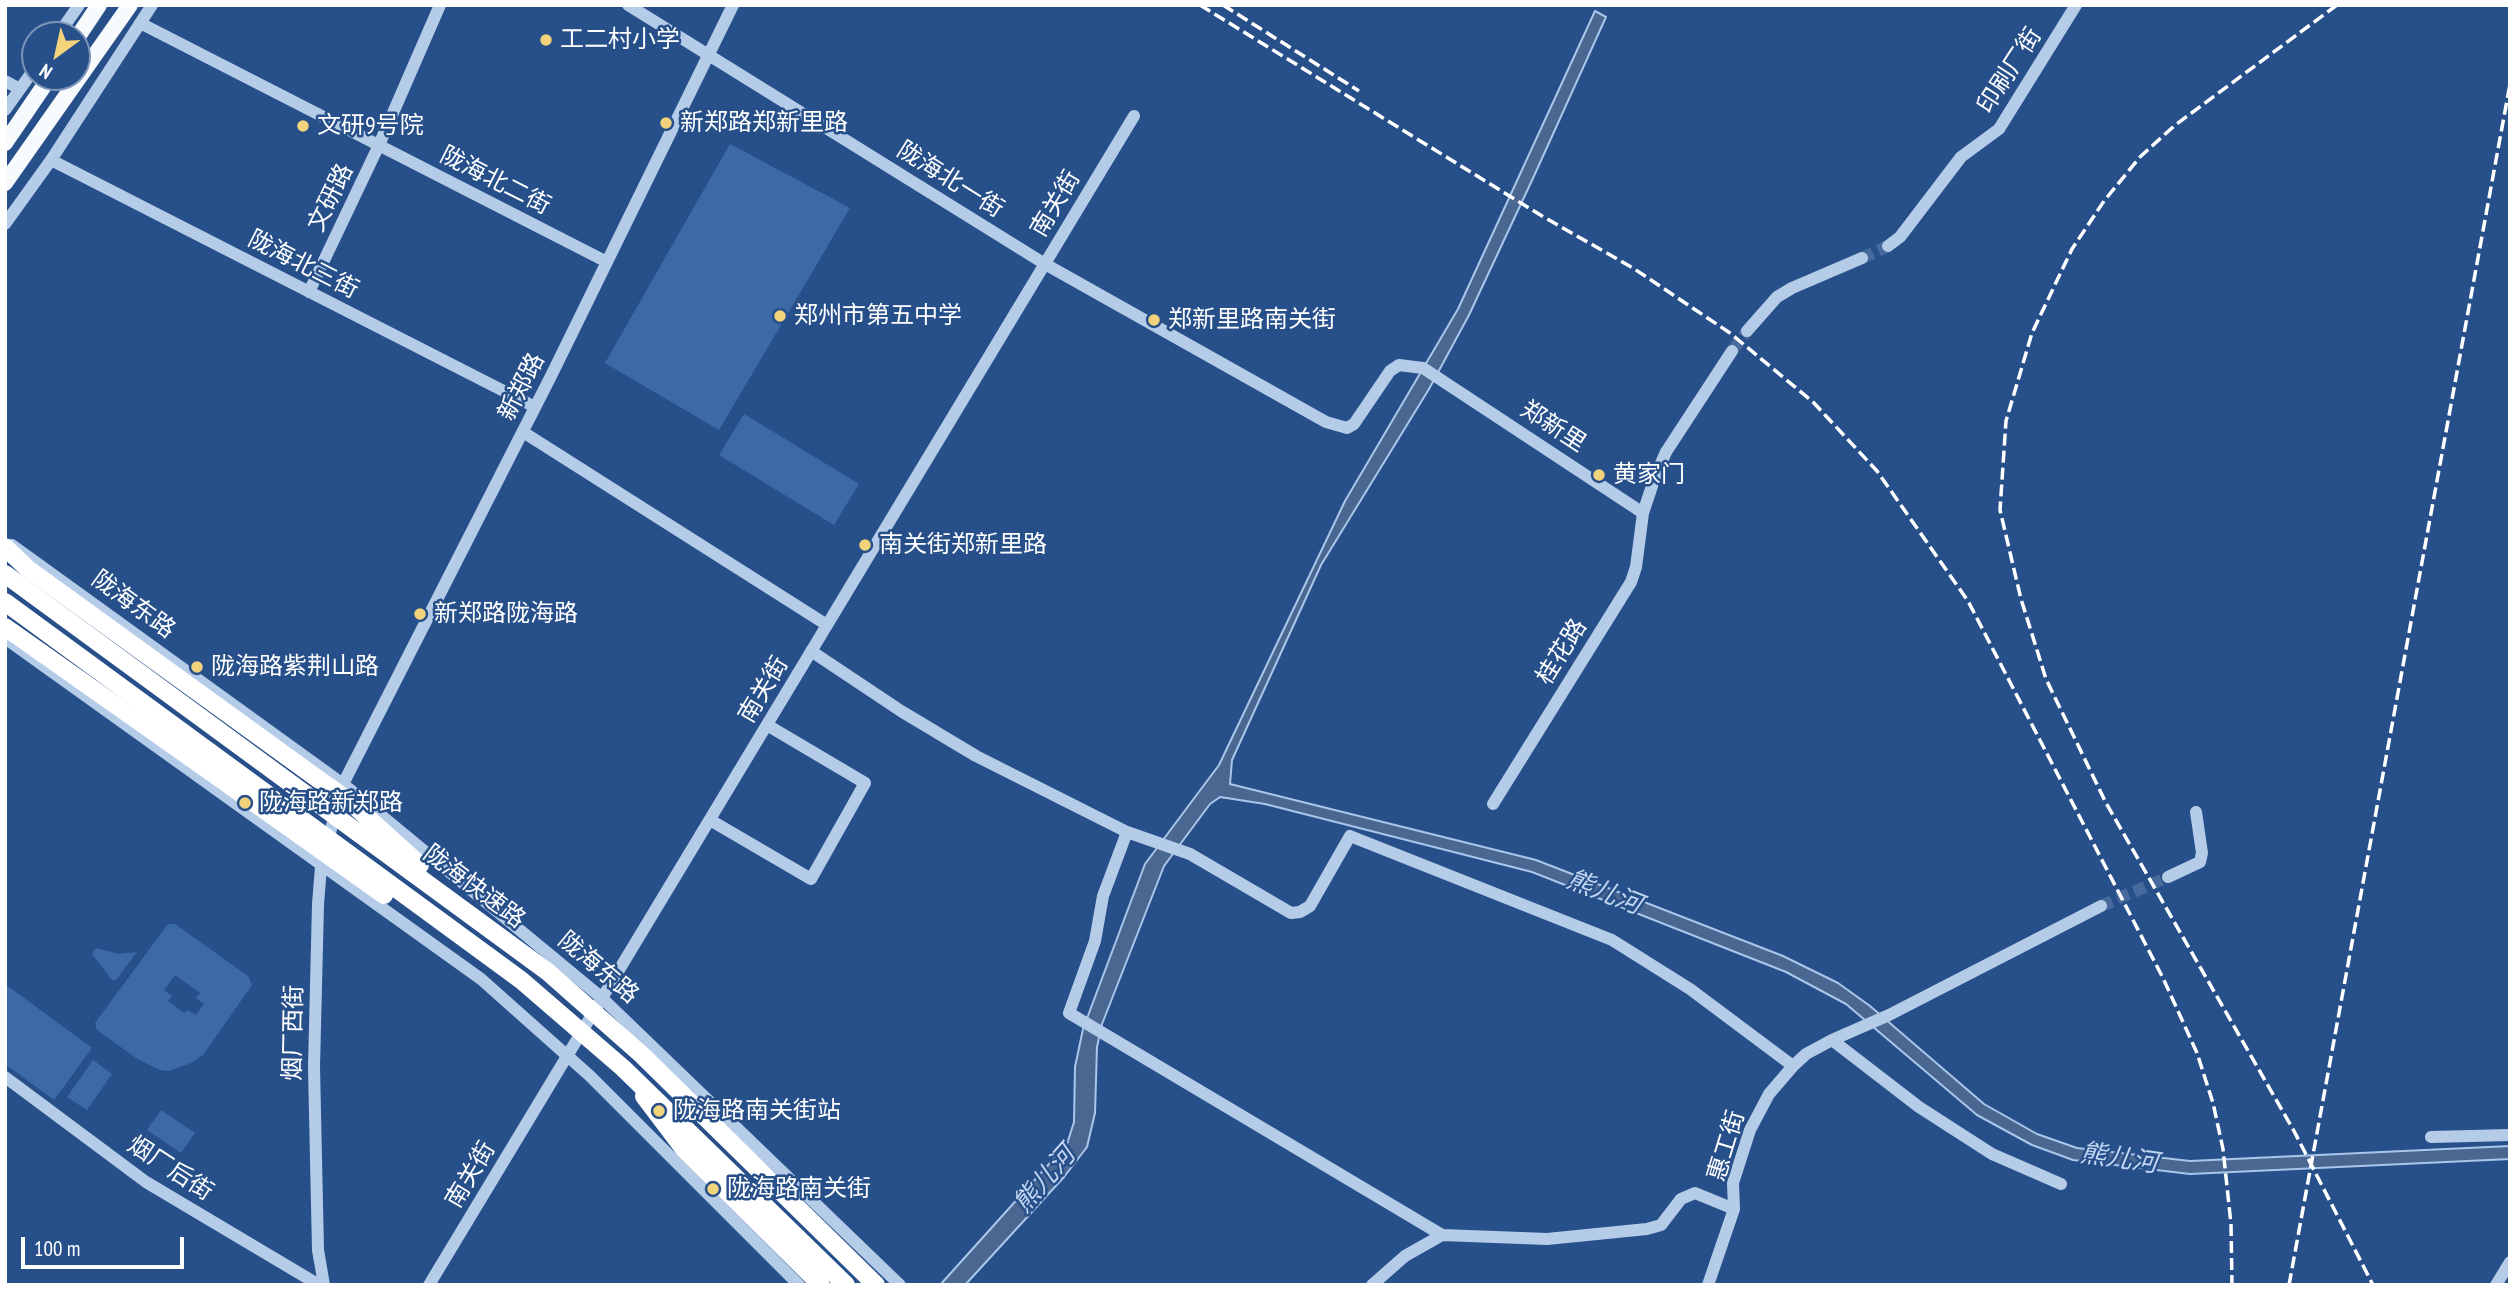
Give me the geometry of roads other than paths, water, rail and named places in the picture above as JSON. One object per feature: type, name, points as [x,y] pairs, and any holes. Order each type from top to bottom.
[{"type":"highway","points":[[5,547],[28,569],[348,800],[479,920]]},
{"type":"highway","name":"陇海快速路","points":[[5,574],[548,972],[626,1040],[876,1285]]},
{"type":"highway","name":"陇海快速路","points":[[5,602],[521,980],[623,1068],[846,1285]]},
{"type":"highway","points":[[5,627],[404,909],[465,939]]},
{"type":"highway","points":[[623,1068],[684,1149],[821,1285]]},
{"type":"main road","points":[[88,21],[99,5]]},
{"type":"main road","points":[[5,183],[130,5]]},
{"type":"main road","points":[[5,144],[41,91]]},
{"type":"street","points":[[68,21],[79,5]]},
{"type":"street","points":[[5,224],[51,160],[152,5]]},
{"type":"street","name":"文研路","points":[[309,292],[379,145],[440,5]]},
{"type":"street","name":"陇海北一街","points":[[628,5],[1045,264],[1338,427],[1347,428],[1354,424],[1390,370],[1399,365],[1423,368]]},
{"type":"street","name":"新郑路","points":[[343,784],[523,432],[733,5]]},
{"type":"street","name":"印刷厂街","points":[[1888,246],[1900,237],[1961,157],[1998,129],[2076,5]]},
{"type":"street","name":"陇海北二街","points":[[140,23],[607,262]]},
{"type":"street","points":[[5,81],[20,89],[5,110]]},
{"type":"street","name":"南关街","points":[[429,1285],[1133,116]]},
{"type":"street","name":"陇海北三街","points":[[51,160],[535,407]]},
{"type":"street","points":[[1748,331],[1777,298],[1792,288],[1862,258]]},
{"type":"street","points":[[1643,513],[1666,452],[1732,351]]},
{"type":"street","name":"郑新里","points":[[1423,368],[1643,513]]},
{"type":"street","points":[[523,432],[827,625]]},
{"type":"street","name":"桂花路","points":[[1493,804],[1631,582],[1636,567],[1643,513]]},
{"type":"street","name":"陇海东路","points":[[5,540],[343,784],[603,998],[900,1285]]},
{"type":"street","points":[[5,638],[321,867],[481,979],[568,1055],[799,1285]]},
{"type":"street","points":[[811,652],[976,756],[1127,832],[1190,853],[1291,913],[1300,912],[1310,906],[1350,836],[1612,940],[1690,989],[1793,1066]]},
{"type":"street","points":[[710,820],[811,879],[865,783],[767,725]]},
{"type":"street","name":"烟厂西街","points":[[324,1285],[318,1250],[314,1067],[321,867],[343,784]]},
{"type":"street","points":[[2168,877],[2200,862],[2202,853],[2196,812]]},
{"type":"street","points":[[1127,832],[1103,896],[1095,941],[1069,1013],[1082,1018],[1442,1235],[1547,1239],[1647,1229],[1661,1225],[1681,1199],[1695,1193],[1734,1209]]},
{"type":"street","name":"惠工街","points":[[1708,1285],[1734,1209],[1733,1183],[1750,1130],[1769,1094],[1805,1054],[1889,1015],[2101,906]]},
{"type":"street","points":[[1832,1040],[1919,1107],[1992,1154],[2061,1184]]},
{"type":"street","name":"烟厂后街","points":[[5,1077],[146,1182],[319,1285]]},
{"type":"street","points":[[2431,1137],[2510,1135]]},
{"type":"street","points":[[1372,1285],[1405,1256],[1442,1235]]},
{"type":"street","points":[[2496,1285],[2510,1262]]},
{"type":"water","name":"熊儿河","points":[[1595,11],[1606,17],[1469,315],[1429,389],[1321,565],[1232,760],[1230,784],[1536,860],[1783,956],[1838,983],[1870,1006],[1984,1104],[2037,1134],[2077,1148],[2190,1161],[2510,1146],[2510,1159],[2190,1174],[2073,1160],[2032,1145],[1977,1115],[1846,1004],[1786,972],[1532,872],[1265,804],[1220,797],[1210,804],[1164,866],[1102,1024],[1097,1047],[1095,1113],[1087,1147],[1064,1177],[965,1285],[940,1285],[1067,1144],[1074,1122],[1075,1067],[1083,1029],[1145,864],[1219,765],[1345,501],[1458,309]]},
{"type":"tunnel","points":[[1862,258],[1888,246]]},
{"type":"tunnel","points":[[1732,351],[1747,331]]},
{"type":"tunnel","points":[[2101,906],[2168,877]]},
{"type":"railway","points":[[1200,5],[1542,216],[1633,268],[1730,333],[1813,402],[1877,471],[1968,601],[2163,978],[2197,1053],[2213,1103],[2223,1149],[2231,1224],[2232,1285]]},
{"type":"railway","points":[[1223,5],[1359,91]]},
{"type":"railway","points":[[2337,5],[2174,126],[2140,157],[2104,201],[2072,249],[2032,333],[2006,421],[2000,510],[2021,599],[2046,679],[2106,803],[2294,1131],[2373,1285]]},
{"type":"railway","points":[[2289,1285],[2510,84]]},
{"type":"place","name":"工二村小学","points":[[546,40]]},
{"type":"place","name":"新郑路郑新里路","points":[[666,123]]},
{"type":"place","name":"文研9号院","points":[[303,126]]},
{"type":"place","name":"郑州市第五中学","points":[[780,316]]},
{"type":"place","name":"郑新里路南关街","points":[[1154,320]]},
{"type":"place","name":"黄家门","points":[[1599,475]]},
{"type":"place","name":"南关街郑新里路","points":[[865,545]]},
{"type":"place","name":"新郑路陇海路","points":[[420,614]]},
{"type":"place","name":"陇海路紫荆山路","points":[[197,667]]},
{"type":"place","name":"陇海路新郑路","points":[[245,803]]},
{"type":"place","name":"陇海路南关街站","points":[[659,1111]]},
{"type":"place","name":"陇海路南关街","points":[[713,1189]]}]
